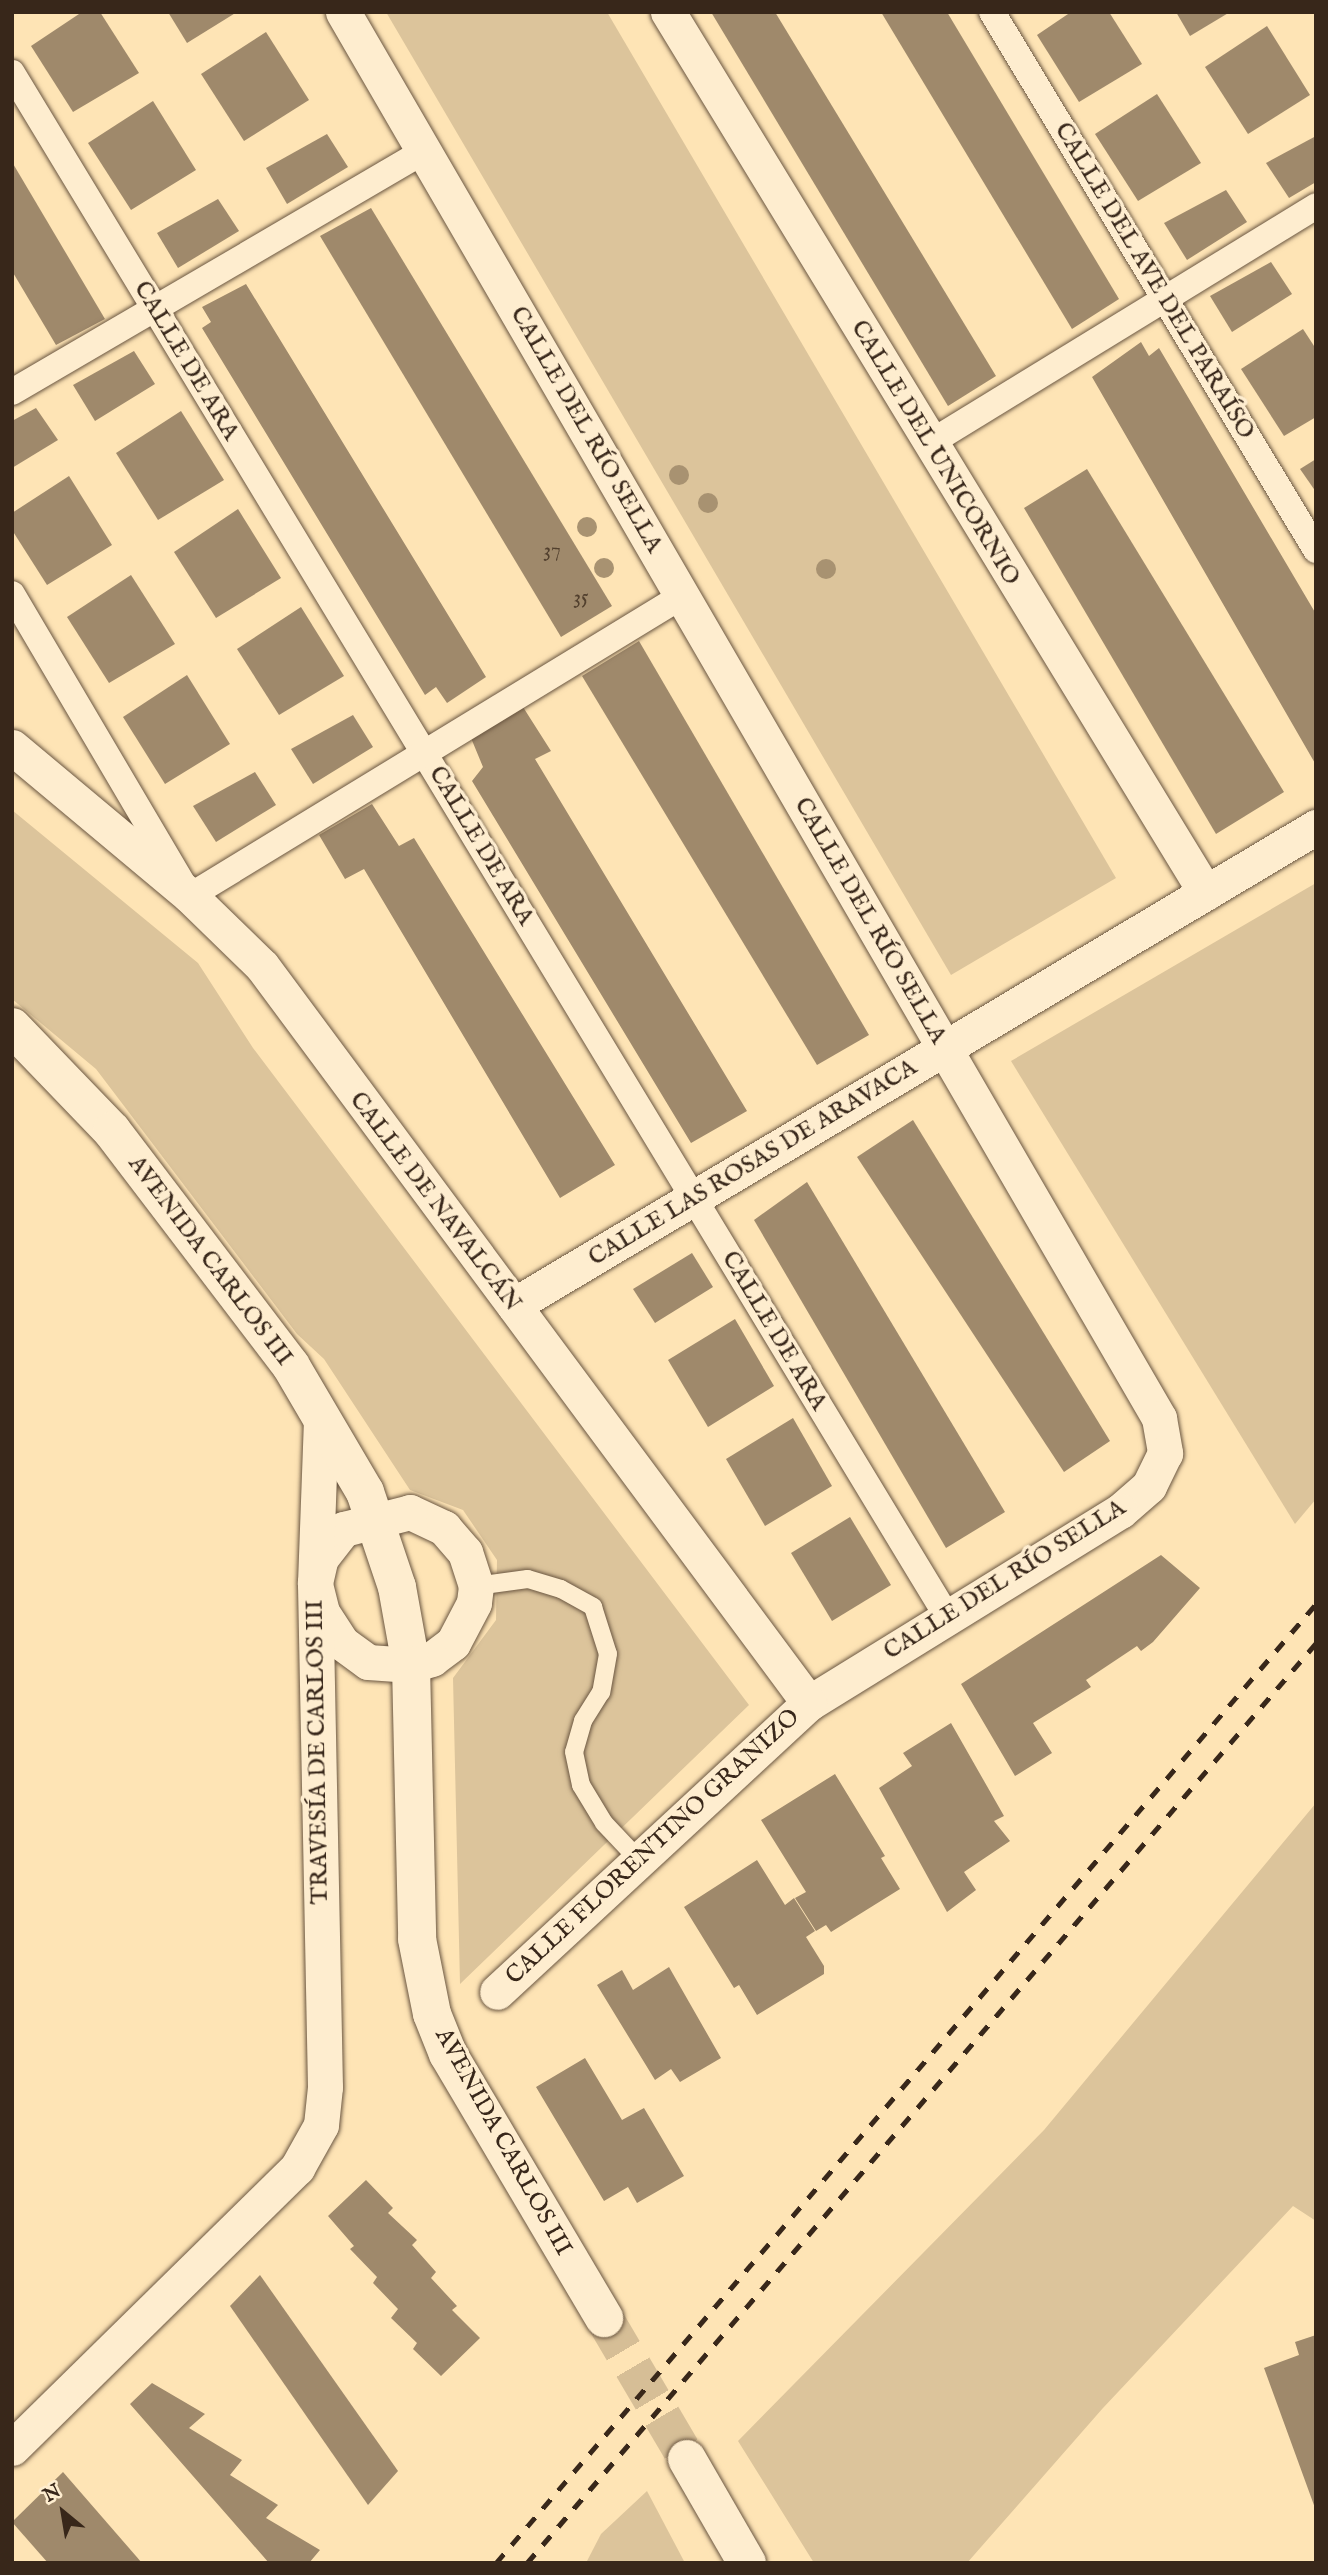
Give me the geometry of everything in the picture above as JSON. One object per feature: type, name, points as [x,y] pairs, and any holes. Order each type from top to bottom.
[{"type":"street","name":"CALLE DEL RÍO SELLA","points":[[343,12],[1159,1418],[1165,1453],[1149,1486],[1120,1511],[809,1703]]},
{"type":"street","name":"CALLE DEL UNICORNIO","points":[[668,12],[928,444],[1206,892]]},
{"type":"street","name":"CALLE DEL AVE DEL PARAÍSO","points":[[992,12],[1316,550]]},
{"type":"street","name":"CALLE DE ARA","points":[[12,73],[948,1618]]},
{"type":"street","points":[[12,392],[424,151]]},
{"type":"street","points":[[928,444],[1316,206]]},
{"type":"street","points":[[12,594],[190,896],[682,596]]},
{"type":"street","name":"CALLE DE NAVALCÁN","points":[[12,747],[190,896],[261,967],[809,1703]]},
{"type":"street","name":"CALLE LAS ROSAS DE ARAVACA","points":[[514,1305],[1316,827]]},
{"type":"street","name":"AVENIDA CARLOS III","points":[[12,1027],[112,1132],[291,1366],[377,1517],[411,1665],[418,1939],[432,2014],[448,2054],[604,2318]]},
{"type":"street","name":"TRAVESÍA DE CARLOS III","points":[[12,2448],[297,2168],[321,2125],[325,2087],[315,1583],[321,1418]]},
{"type":"street","points":[[410,1511],[444,1528],[465,1552],[476,1586],[468,1621],[453,1643],[432,1659],[411,1665],[368,1662],[342,1643],[322,1612],[315,1583],[321,1558],[344,1529],[377,1517],[410,1511]]},
{"type":"street","name":"CALLE FLORENTINO GRANIZO","points":[[496,1992],[809,1703]]},
{"type":"street","points":[[687,2459],[747,2563]]},
{"type":"lane","points":[[476,1586],[528,1579],[561,1589],[593,1607],[608,1654],[601,1692],[583,1721],[574,1752],[581,1785],[604,1823],[639,1860]]},
{"type":"shaded area","points":[[386,12],[607,12],[1116,878],[951,975]]},
{"type":"shaded area","points":[[12,810],[198,963],[253,1048],[749,1705],[460,1984],[453,1678],[496,1620],[497,1560],[463,1510],[410,1490],[324,1359],[297,1334],[96,1069],[12,999]]},
{"type":"shaded area","points":[[1316,883],[1316,1499],[1295,1524],[1011,1061]]},
{"type":"shaded area","points":[[1316,1803],[1316,2221],[1293,2206],[1103,2408],[967,2563],[814,2563],[738,2441],[1044,2130]]},
{"type":"shaded area","points":[[647,2491],[685,2563],[586,2563],[601,2534]]},
{"type":"building","points":[[82,12],[100,12],[139,73],[73,112],[31,46]]},
{"type":"building","points":[[168,12],[237,12],[187,43]]},
{"type":"building","points":[[711,12],[775,12],[996,376],[948,406]]},
{"type":"building","points":[[881,12],[947,12],[1119,299],[1072,329]]},
{"type":"building","points":[[1071,12],[1109,12],[1142,64],[1079,102],[1037,35]]},
{"type":"building","points":[[1176,12],[1230,12],[1190,36]]},
{"type":"building","points":[[1267,26],[1310,95],[1248,134],[1205,67]]},
{"type":"building","points":[[266,32],[309,100],[244,141],[201,74]]},
{"type":"building","points":[[1157,94],[1201,163],[1138,201],[1095,134]]},
{"type":"building","points":[[153,101],[196,170],[131,210],[88,143]]},
{"type":"building","points":[[327,134],[348,167],[287,204],[266,168]]},
{"type":"building","points":[[1316,136],[1316,182],[1289,198],[1266,163]]},
{"type":"building","points":[[12,162],[105,319],[56,345],[12,271]]},
{"type":"building","points":[[1226,190],[1247,222],[1187,260],[1164,223]]},
{"type":"building","points":[[218,199],[239,231],[178,268],[157,233]]},
{"type":"building","points":[[371,208],[612,606],[561,637],[320,236]]},
{"type":"building","points":[[1271,262],[1292,294],[1232,332],[1210,296]]},
{"type":"building","points":[[246,284],[486,677],[447,703],[436,687],[425,695],[202,328],[211,322],[202,307]]},
{"type":"building","points":[[1303,329],[1316,349],[1316,417],[1284,436],[1241,369]]},
{"type":"building","points":[[1141,342],[1149,356],[1159,348],[1316,614],[1316,765],[1092,377]]},
{"type":"building","points":[[134,351],[155,384],[95,421],[73,385]]},
{"type":"building","points":[[36,408],[58,440],[12,468],[12,421]]},
{"type":"building","points":[[181,411],[224,480],[158,520],[116,453]]},
{"type":"building","points":[[1316,459],[1316,492],[1300,469]]},
{"type":"building","points":[[1087,469],[1284,792],[1216,834],[1024,508]]},
{"type":"building","points":[[69,476],[112,545],[47,585],[12,530],[12,513]]},
{"type":"building","points":[[238,509],[281,578],[216,618],[174,552]]},
{"type":"building","points":[[131,575],[175,644],[109,683],[67,617]]},
{"type":"building","points":[[301,607],[344,676],[279,715],[237,649]]},
{"type":"building","points":[[639,641],[869,1035],[817,1065],[582,676]]},
{"type":"building","points":[[187,675],[230,744],[165,784],[123,717]]},
{"type":"building","points":[[523,707],[551,751],[535,759],[747,1111],[691,1143],[472,781],[483,767],[471,738]]},
{"type":"building","points":[[353,715],[373,747],[313,784],[291,749]]},
{"type":"building","points":[[255,772],[276,805],[216,842],[193,806]]},
{"type":"building","points":[[372,804],[399,846],[414,838],[615,1165],[560,1198],[364,869],[345,879],[319,835]]},
{"type":"building","points":[[913,1120],[1110,1441],[1064,1472],[857,1157]]},
{"type":"building","points":[[807,1182],[1005,1512],[946,1548],[754,1220]]},
{"type":"building","points":[[692,1253],[713,1287],[655,1323],[633,1289]]},
{"type":"building","points":[[735,1319],[774,1386],[708,1427],[668,1360]]},
{"type":"building","points":[[793,1418],[832,1486],[765,1526],[726,1459]]},
{"type":"building","points":[[850,1517],[891,1585],[832,1621],[791,1553]]},
{"type":"building","points":[[1161,1555],[1200,1588],[1153,1642],[1141,1651],[1137,1646],[1086,1680],[1091,1687],[1033,1723],[1052,1753],[1015,1776],[961,1684]]},
{"type":"building","points":[[951,1723],[1004,1816],[994,1821],[1010,1841],[964,1872],[976,1890],[947,1912],[879,1788],[912,1766],[903,1753]]},
{"type":"building","points":[[835,1774],[885,1856],[881,1858],[900,1889],[831,1932],[826,1925],[816,1931],[795,1898],[806,1892],[761,1820]]},
{"type":"building","points":[[757,1860],[785,1905],[794,1898],[815,1931],[806,1937],[824,1966],[824,1974],[757,2015],[739,1985],[734,1988],[684,1907]]},
{"type":"building","points":[[669,1967],[721,2058],[680,2082],[671,2069],[655,2080],[597,1985],[622,1970],[633,1990]]},
{"type":"building","points":[[585,2058],[622,2120],[644,2108],[684,2176],[637,2203],[628,2187],[604,2201],[536,2087]]},
{"type":"building","points":[[366,2180],[393,2208],[388,2213],[417,2240],[412,2245],[436,2272],[431,2278],[457,2306],[452,2310],[480,2338],[441,2376],[413,2349],[417,2343],[391,2318],[398,2309],[373,2283],[377,2277],[350,2249],[354,2246],[328,2216]]},
{"type":"building","points":[[260,2275],[398,2471],[368,2505],[230,2306]]},
{"type":"building","points":[[1316,2335],[1315,2508],[1264,2368],[1299,2355],[1295,2342]]},
{"type":"building","points":[[152,2383],[205,2414],[189,2428],[242,2460],[230,2475],[278,2505],[266,2518],[320,2550],[309,2563],[269,2563],[130,2404]]},
{"type":"building","points":[[63,2472],[142,2563],[48,2563],[12,2522]]},
{"type":"tunnel","points":[[604,2318],[687,2459]]},
{"type":"railway","points":[[496,2563],[1316,1604]]},
{"type":"railway","points":[[527,2563],[1316,1643]]}]
